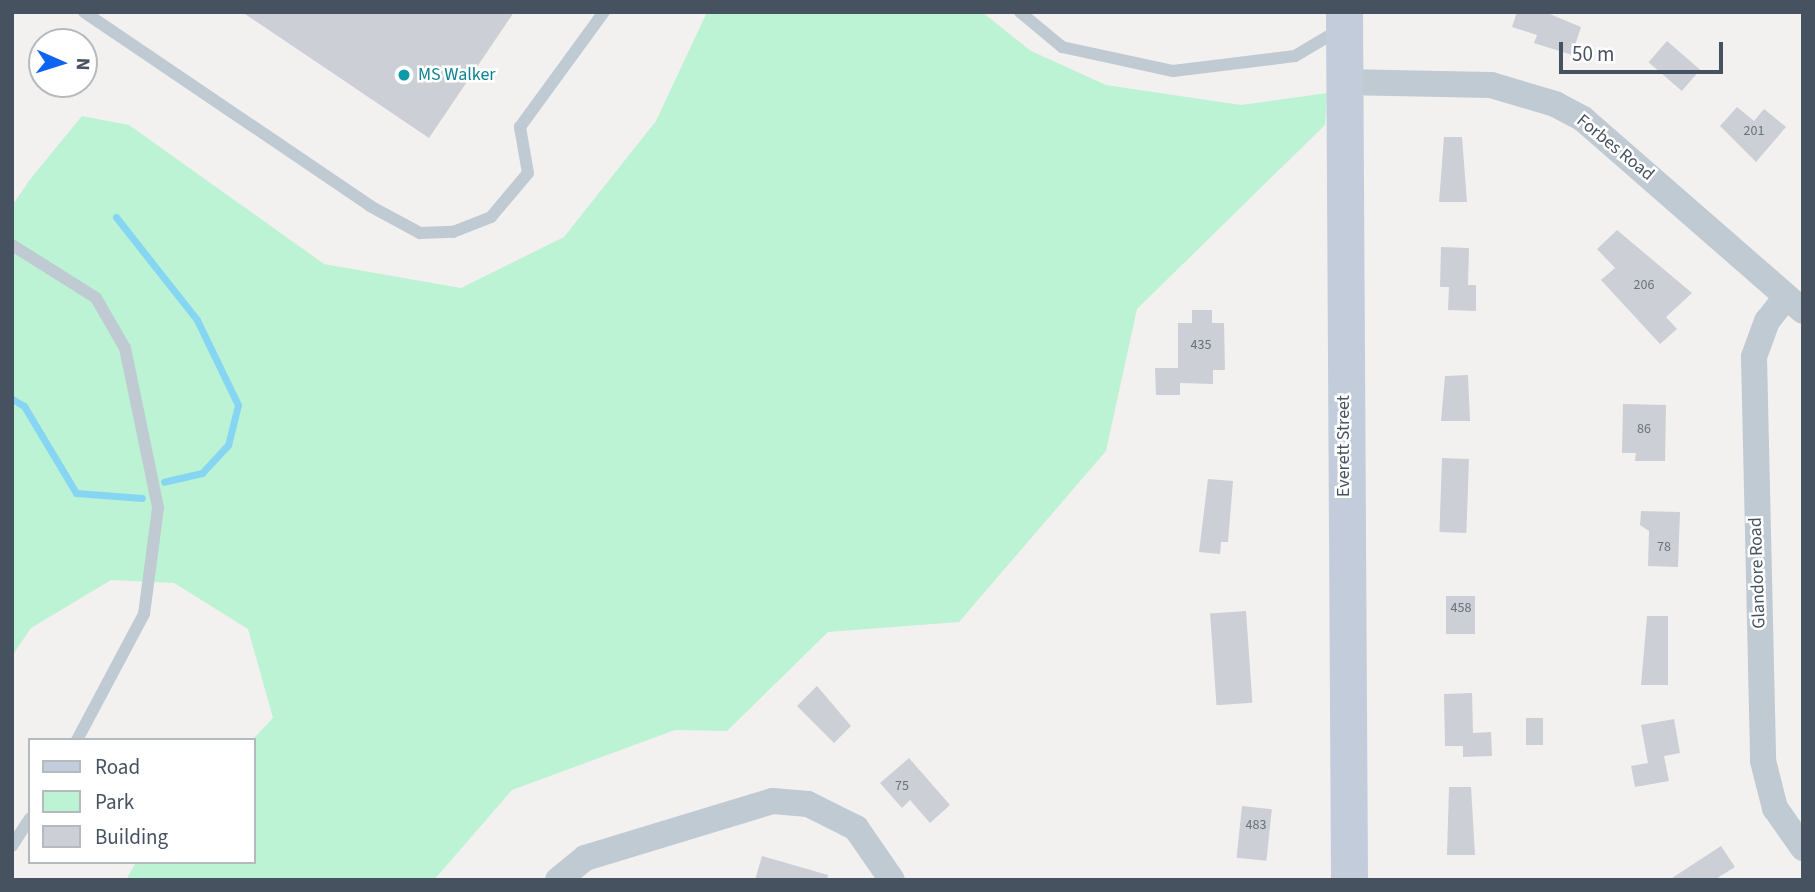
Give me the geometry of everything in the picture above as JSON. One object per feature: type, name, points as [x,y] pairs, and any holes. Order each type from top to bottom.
[{"type":"street","name":"Everett Street","points":[[1344,20],[1342,82],[1349,880]]},
{"type":"street","name":"Forbes Road","points":[[1342,82],[1490,85],[1555,104],[1583,119],[1795,304]]},
{"type":"street","name":"Glandore Road","points":[[1795,304],[1767,321],[1754,357],[1762,748],[1775,808],[1803,848]]},
{"type":"street","points":[[558,880],[585,858],[717,813],[773,800],[827,811],[869,842],[892,880]]},
{"type":"lane","points":[[85,12],[370,206],[420,233],[453,232],[491,217],[528,173],[520,127],[604,12]]},
{"type":"lane","points":[[1020,12],[1062,47],[1172,71],[1295,56],[1344,20]]},
{"type":"lane","points":[[12,245],[96,298],[125,348],[158,508],[144,614],[78,738]]},
{"type":"lane","points":[[12,846],[28,821]]},
{"type":"green space","points":[[707,12],[982,12],[1031,51],[1106,85],[1241,105],[1327,93],[1325,125],[1137,309],[1106,451],[959,622],[828,632],[727,731],[675,730],[512,790],[434,880],[126,880],[135,864],[256,864],[254,738],[273,718],[248,629],[174,583],[111,580],[31,628],[12,656],[12,206],[31,178],[82,116],[129,125],[324,264],[461,288],[564,237],[656,121]]},
{"type":"building","name":"MS Walker","points":[[242,12],[514,12],[429,138]]},
{"type":"building","points":[[1517,12],[1545,12],[1581,27],[1572,55],[1534,43],[1537,35],[1512,27]]},
{"type":"building","points":[[1667,41],[1700,70],[1682,91],[1649,62]]},
{"type":"building","points":[[1737,107],[1754,121],[1764,109],[1786,127],[1756,162],[1720,126]]},
{"type":"building","points":[[1444,137],[1462,137],[1467,202],[1439,202]]},
{"type":"building","points":[[1617,230],[1692,293],[1666,317],[1677,329],[1660,344],[1601,280],[1615,268],[1597,249]]},
{"type":"building","points":[[1441,247],[1469,248],[1468,285],[1476,285],[1476,311],[1448,310],[1449,287],[1440,287]]},
{"type":"building","points":[[1192,310],[1212,310],[1212,323],[1224,323],[1225,370],[1213,370],[1213,384],[1180,383],[1180,395],[1156,395],[1155,368],[1178,368],[1178,323],[1192,323]]},
{"type":"building","points":[[1468,375],[1470,421],[1441,421],[1445,376]]},
{"type":"building","points":[[1623,404],[1666,405],[1665,461],[1635,461],[1636,453],[1622,453]]},
{"type":"building","points":[[1442,458],[1469,459],[1466,533],[1439,532]]},
{"type":"building","points":[[1208,479],[1233,481],[1228,542],[1221,542],[1220,554],[1199,552]]},
{"type":"building","points":[[1641,511],[1680,512],[1678,567],[1648,566],[1649,531],[1640,525]]},
{"type":"building","points":[[1446,596],[1475,596],[1475,634],[1446,634]]},
{"type":"building","points":[[1246,611],[1252,703],[1217,705],[1210,614]]},
{"type":"building","points":[[1647,616],[1668,616],[1668,685],[1641,685]]},
{"type":"building","points":[[817,686],[851,726],[834,743],[797,706]]},
{"type":"building","points":[[1472,693],[1473,733],[1491,732],[1492,756],[1463,757],[1463,746],[1445,746],[1444,694]]},
{"type":"building","points":[[1526,718],[1543,718],[1543,745],[1526,745]]},
{"type":"building","points":[[1674,719],[1680,753],[1664,756],[1669,781],[1635,787],[1631,766],[1648,763],[1641,725]]},
{"type":"building","points":[[909,758],[950,805],[930,823],[910,800],[902,808],[880,783]]},
{"type":"building","points":[[1449,787],[1471,787],[1475,855],[1447,855]]},
{"type":"building","points":[[1242,806],[1272,809],[1266,861],[1237,858]]},
{"type":"building","points":[[1721,846],[1735,867],[1714,880],[1669,880]]},
{"type":"building","points":[[762,856],[828,875],[827,880],[755,880]]},
{"type":"waterway","points":[[116,217],[197,320],[238,405],[228,445],[202,473],[164,482]]},
{"type":"waterway","points":[[12,399],[24,406],[76,493],[142,498]]},
{"type":"place","name":"MS Walker","points":[[404,75]]}]
